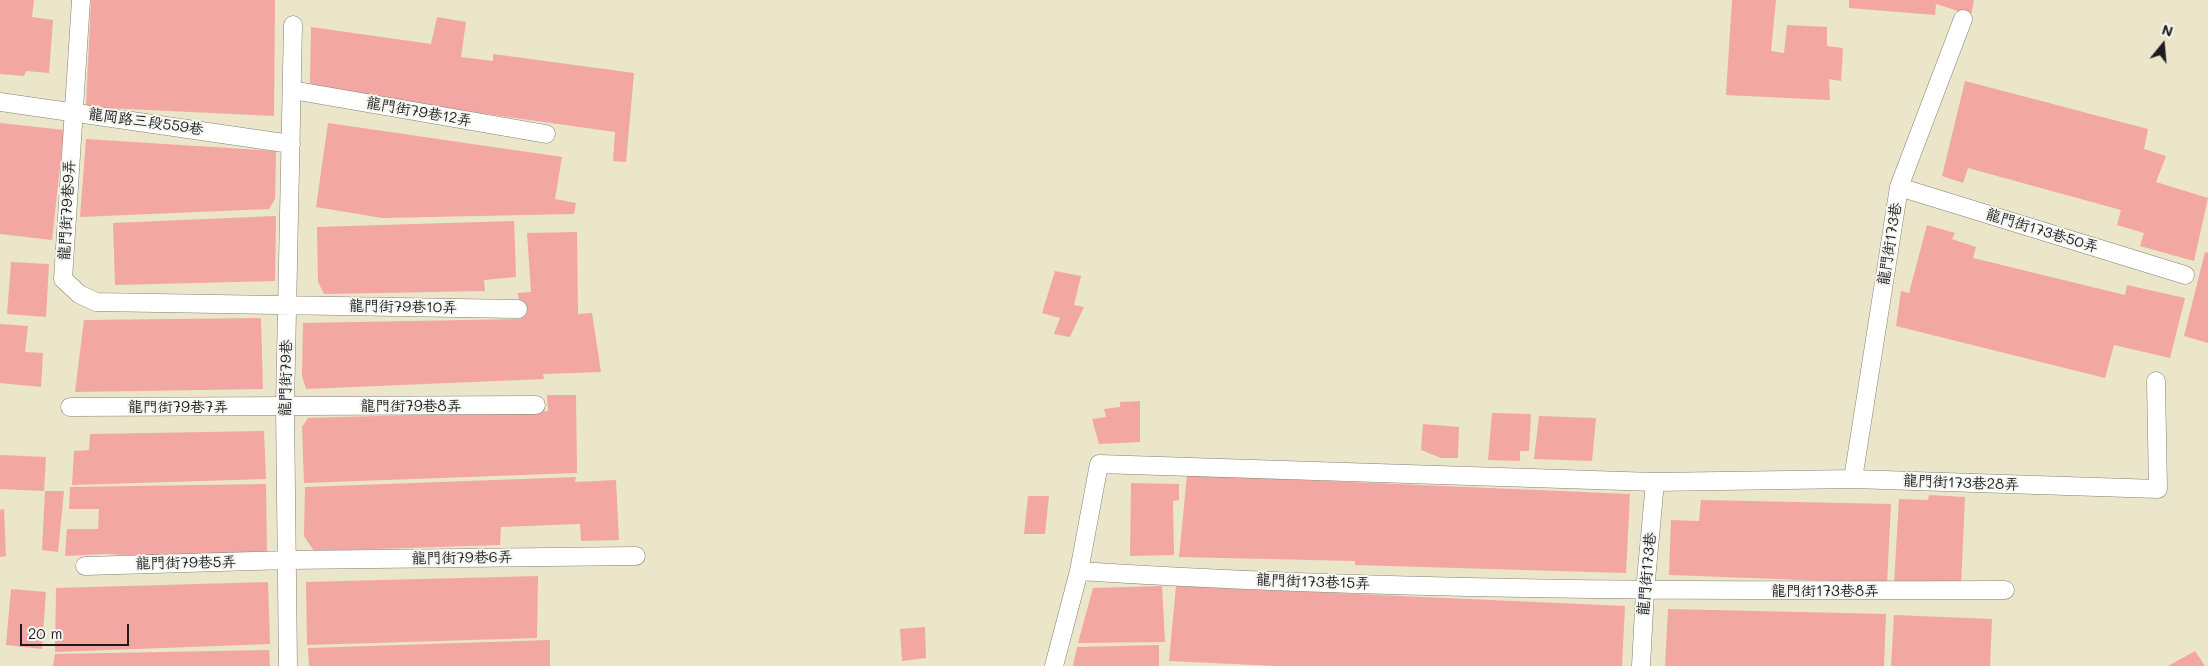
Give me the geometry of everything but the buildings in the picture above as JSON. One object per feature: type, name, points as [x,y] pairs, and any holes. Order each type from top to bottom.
[{"type":"lane","name":"龍門街79巷9弄","points":[[81,0],[72,112],[63,278],[79,294],[96,302],[288,306]]},
{"type":"lane","name":"龍門街173巷","points":[[1853,479],[1898,187],[1963,19]]},
{"type":"lane","name":"龍門街79巷","points":[[288,666],[285,406],[293,25]]},
{"type":"lane","name":"龍門街79巷12弄","points":[[292,90],[546,134]]},
{"type":"lane","name":"龍岡路三段559巷","points":[[0,102],[291,144]]},
{"type":"lane","name":"龍門街173巷50弄","points":[[1898,187],[2185,275]]},
{"type":"lane","name":"龍門街79巷10弄","points":[[288,306],[518,309]]},
{"type":"lane","name":"龍門街173巷28弄","points":[[1079,571],[1099,464],[1655,482],[1853,479],[2158,490],[2156,381]]},
{"type":"lane","name":"龍門街79巷8弄","points":[[285,406],[536,405]]},
{"type":"lane","name":"龍門街79巷7弄","points":[[70,407],[285,406]]},
{"type":"lane","name":"龍門街173巷","points":[[1641,666],[1645,591],[1655,482]]},
{"type":"lane","name":"龍門街79巷6弄","points":[[288,560],[636,556]]},
{"type":"lane","name":"龍門街79巷5弄","points":[[85,566],[288,560]]},
{"type":"lane","name":"龍門街173巷15弄","points":[[1079,571],[1201,579],[1645,591]]},
{"type":"lane","points":[[1054,666],[1079,571]]},
{"type":"lane","name":"龍門街173巷8弄","points":[[1645,591],[2005,590]]}]
